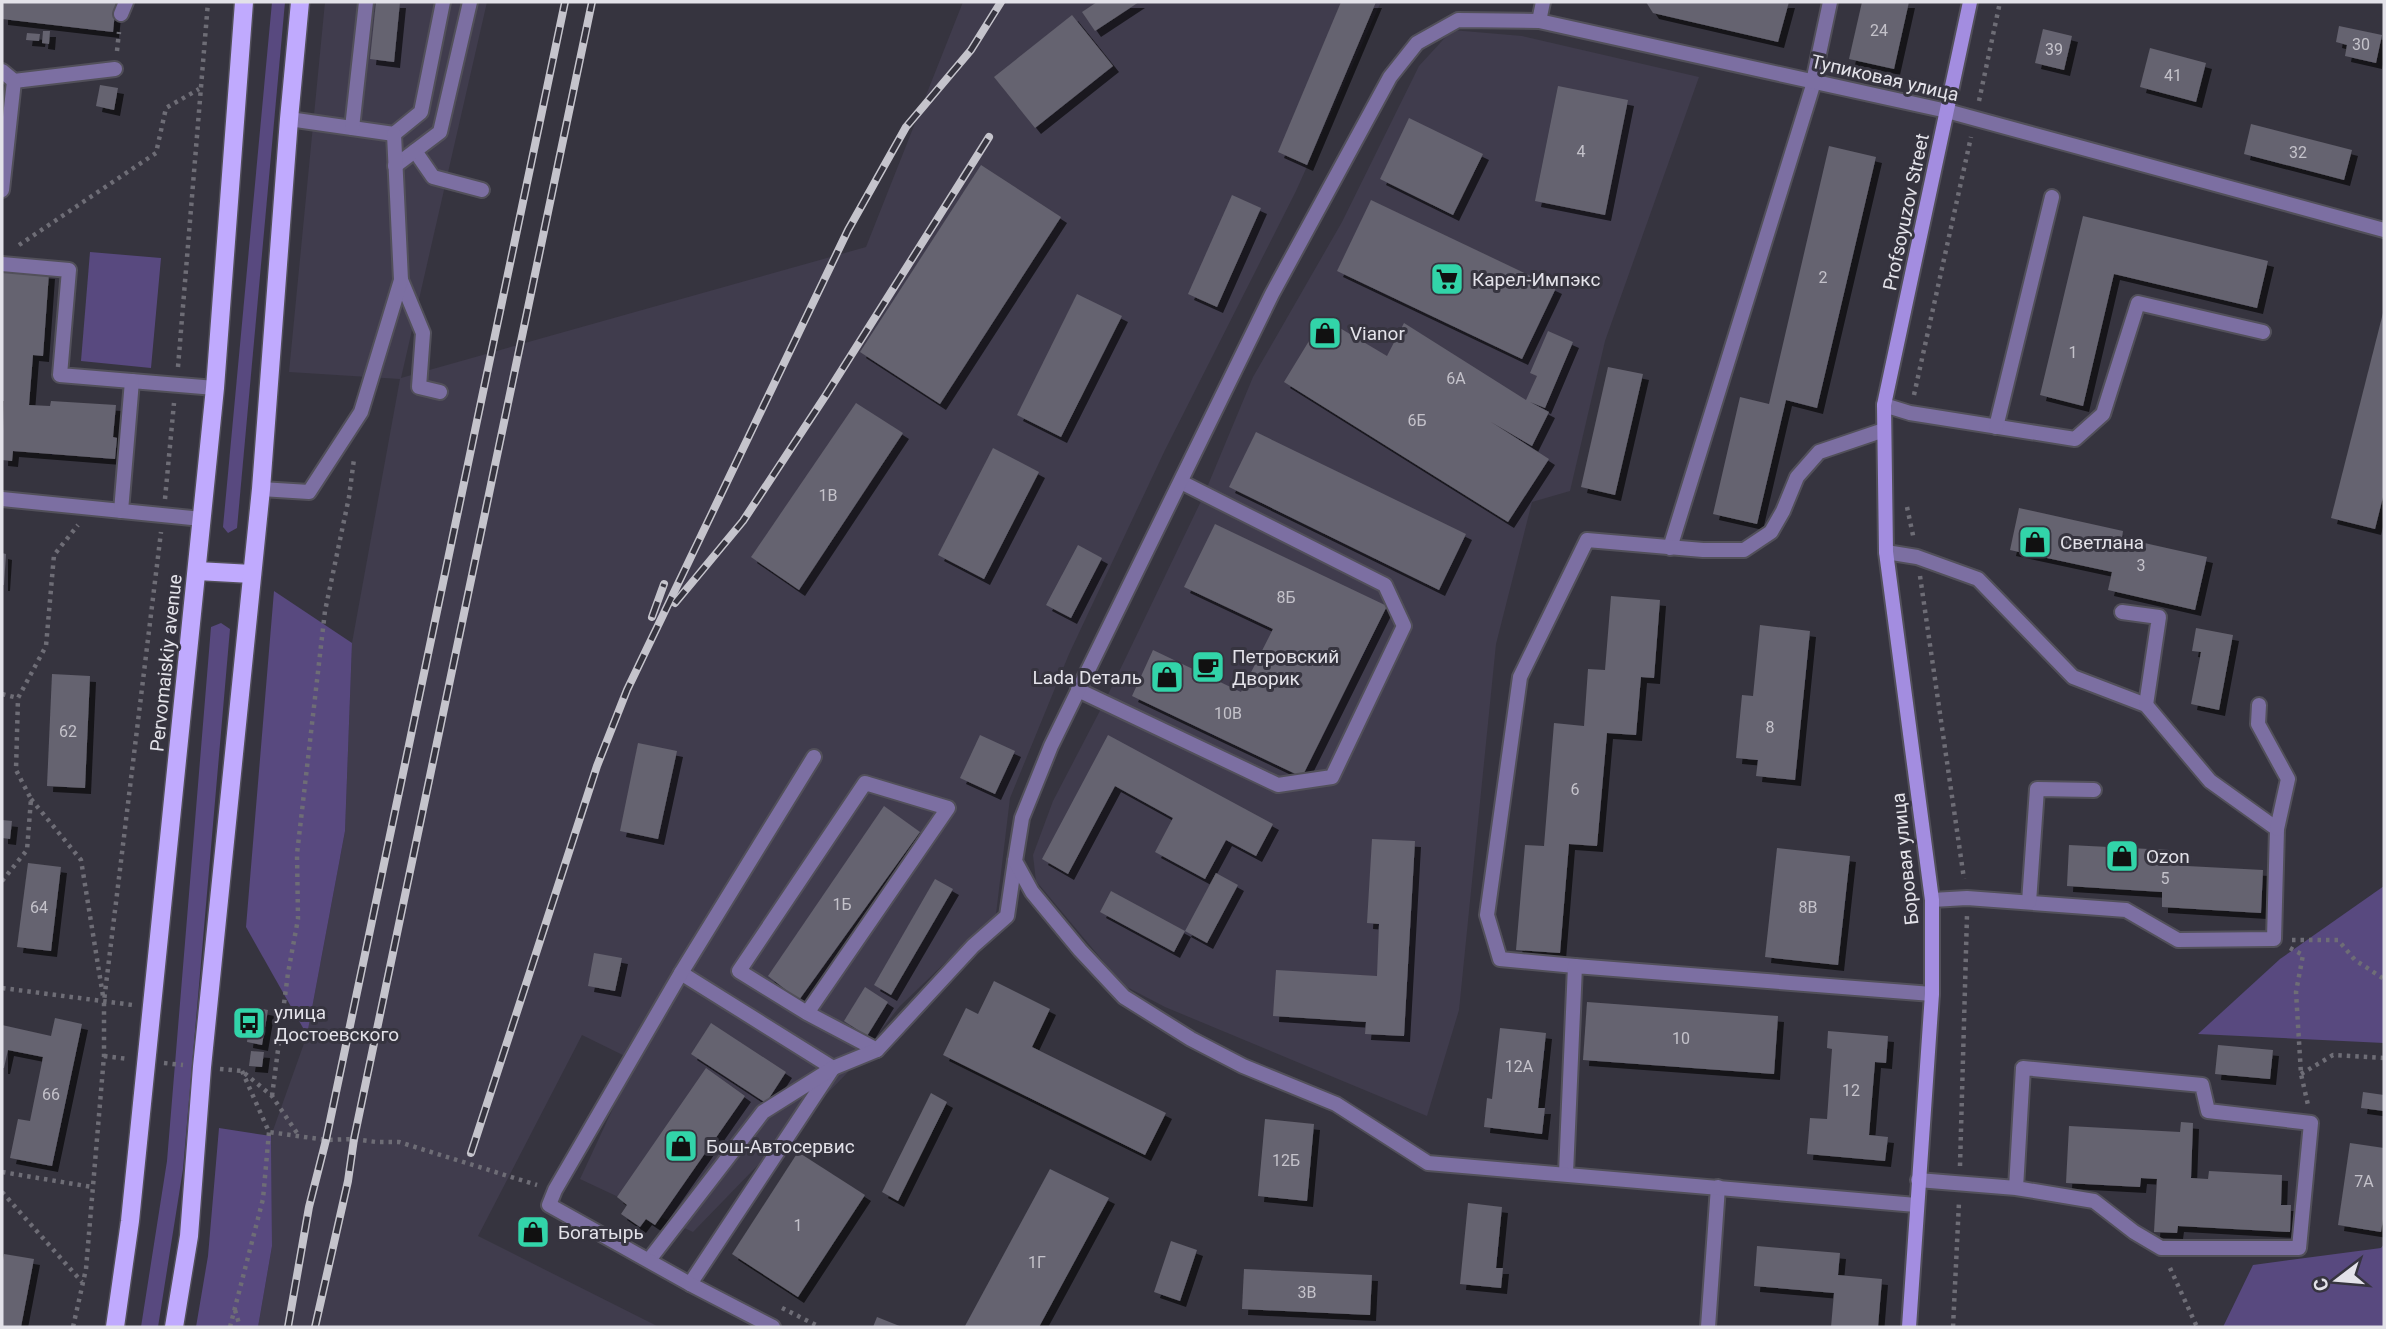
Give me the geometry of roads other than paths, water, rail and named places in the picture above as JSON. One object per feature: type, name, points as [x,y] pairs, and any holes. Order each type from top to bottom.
[{"type":"main road","name":"Pervomaiskiy avenue","points":[[115,1327],[130,1221],[215,388],[244,2]]},
{"type":"main road","points":[[174,1327],[189,1236],[202,1067],[261,489],[300,2]]},
{"type":"main road","name":"Profsoyuzov Street","points":[[1884,430],[1884,405],[1970,2]]},
{"type":"main road","name":"Боровая улица","points":[[1884,430],[1886,552],[1932,900],[1932,994],[1909,1327]]},
{"type":"main road","points":[[197,571],[252,574]]},
{"type":"street","points":[[352,128],[366,2]]},
{"type":"street","points":[[289,119],[394,134],[421,111],[443,2]]},
{"type":"street","points":[[395,166],[440,132],[470,2]]},
{"type":"street","points":[[1539,21],[1543,2]]},
{"type":"street","points":[[1670,548],[1813,82],[1830,2]]},
{"type":"street","name":"Тупиковая улица","points":[[877,1050],[973,946],[1007,916],[1023,818],[1051,746],[1272,294],[1390,77],[1417,43],[1458,19],[1539,21],[1947,111],[2382,229]]},
{"type":"street","points":[[2,71],[14,81],[115,69]]},
{"type":"street","points":[[2,190],[4,151],[14,81]]},
{"type":"street","points":[[394,134],[401,281],[423,333],[419,387],[440,392]]},
{"type":"street","points":[[415,151],[433,177],[482,190]]},
{"type":"street","points":[[1996,427],[2052,197]]},
{"type":"street","points":[[2382,229],[2384,213]]},
{"type":"street","points":[[2,264],[69,270],[60,375],[215,388]]},
{"type":"street","points":[[261,489],[309,492],[361,412],[401,281]]},
{"type":"street","points":[[1884,405],[1910,414],[2076,439],[2103,414],[2138,303],[2263,332]]},
{"type":"street","points":[[121,511],[132,381]]},
{"type":"street","points":[[1884,430],[1819,452],[1797,477],[1771,532],[1744,550],[1670,548],[1587,540],[1520,677],[1487,915],[1500,959],[1932,994]]},
{"type":"street","points":[[1078,690],[1278,785],[1332,778],[1404,626],[1385,586],[1181,482]]},
{"type":"street","points":[[2,499],[202,519]]},
{"type":"street","points":[[1886,552],[1917,557],[1978,579],[2073,677],[2146,705],[2210,782],[2277,829]]},
{"type":"street","points":[[2122,611],[2160,617],[2146,705]]},
{"type":"street","points":[[1932,900],[1967,898],[2126,910],[2178,940],[2274,939],[2277,829],[2288,779],[2258,724],[2259,705]]},
{"type":"street","points":[[774,1327],[690,1284],[549,1205],[555,1190],[681,973],[814,757]]},
{"type":"street","points":[[807,1013],[948,808],[865,783],[739,971],[807,1013],[877,1050]]},
{"type":"street","points":[[2029,902],[2036,789],[2094,790]]},
{"type":"street","points":[[1015,861],[1032,892],[1124,998],[1191,1039],[1243,1066],[1336,1104],[1428,1163],[1916,1205]]},
{"type":"street","points":[[1566,1173],[1575,966]]},
{"type":"street","points":[[681,973],[832,1068]]},
{"type":"street","points":[[649,1260],[763,1112],[832,1068],[877,1050]]},
{"type":"street","points":[[690,1284],[832,1068]]},
{"type":"street","points":[[1918,1180],[2017,1188],[2094,1201],[2134,1232],[2161,1248],[2299,1248],[2311,1123],[2208,1111],[2202,1085],[2023,1068],[2017,1188]]},
{"type":"street","points":[[1708,1327],[1718,1187]]},
{"type":"railway","points":[[288,1327],[309,1207],[326,1140],[565,2]]},
{"type":"railway","points":[[315,1327],[348,1181],[354,1139],[592,2]]},
{"type":"railway","points":[[471,1153],[597,766],[627,690],[848,230],[906,127],[971,50],[1001,2]]},
{"type":"railway","points":[[675,603],[743,521],[989,137]]},
{"type":"railway","points":[[652,617],[664,584]]},
{"type":"place","name":"Карел-Импэкс","points":[[1447,279]]},
{"type":"place","name":"Vianor","points":[[1325,333]]},
{"type":"place","name":"Светлана","points":[[2035,542]]},
{"type":"place","name":"Петровский Дворик","points":[[1208,667]]},
{"type":"place","name":"Lada Dеталь","points":[[1167,677]]},
{"type":"place","name":"Ozon","points":[[2122,856]]},
{"type":"place","name":"улица Достоевского","points":[[249,1023]]},
{"type":"place","name":"Бош-Автосервис","points":[[681,1146]]},
{"type":"place","name":"Богатырь","points":[[533,1232]]}]
